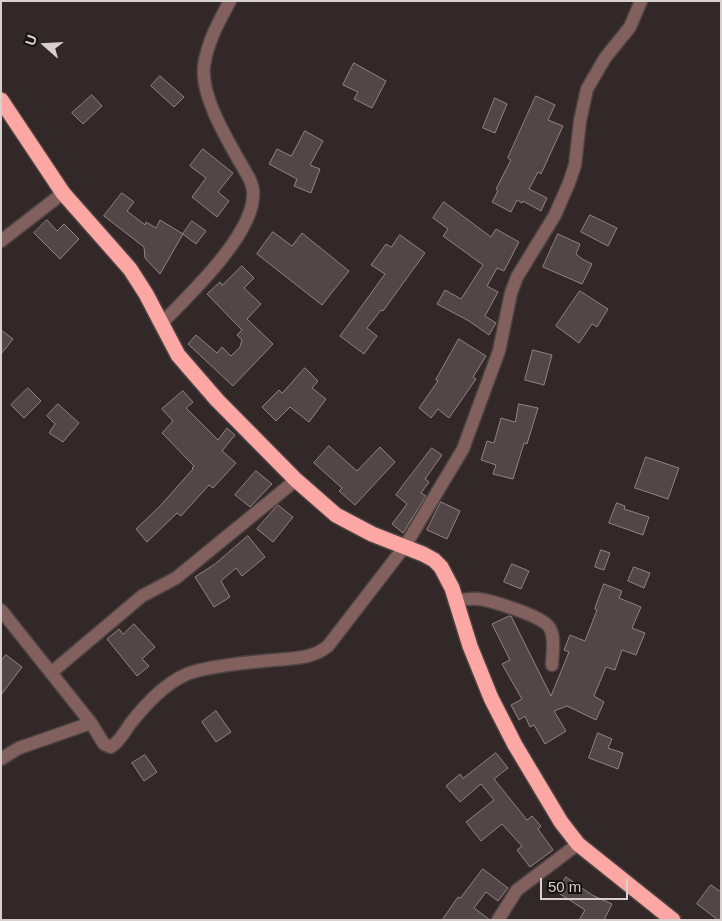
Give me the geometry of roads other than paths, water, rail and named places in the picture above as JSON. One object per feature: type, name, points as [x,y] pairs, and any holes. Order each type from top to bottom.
[{"type":"highway","points":[[1,100],[63,193],[130,269],[146,294],[178,354],[217,400],[325,507],[352,525],[424,554],[441,567],[452,588],[470,646],[491,698],[515,745],[561,822],[578,844],[673,920]]},
{"type":"street","points":[[161,324],[224,257],[246,220],[254,191],[215,114],[204,82],[204,66],[208,50],[217,24],[230,1]]},
{"type":"street","points":[[1,610],[52,672],[91,723],[104,744],[111,748],[154,697],[171,683],[188,673],[238,664],[304,658],[320,652],[328,646],[405,546],[468,438],[499,351],[511,293],[517,277],[556,215],[569,183],[575,165],[580,121],[587,89],[605,58],[630,27],[641,1]]},
{"type":"street","points":[[1,241],[63,193]]},
{"type":"street","points":[[52,672],[142,596],[176,578],[296,480]]},
{"type":"street","points":[[456,601],[468,598],[491,602],[542,621],[550,628],[553,637],[552,665]]},
{"type":"street","points":[[1,759],[19,748],[91,723]]},
{"type":"street","points":[[498,920],[517,890],[578,844]]}]
